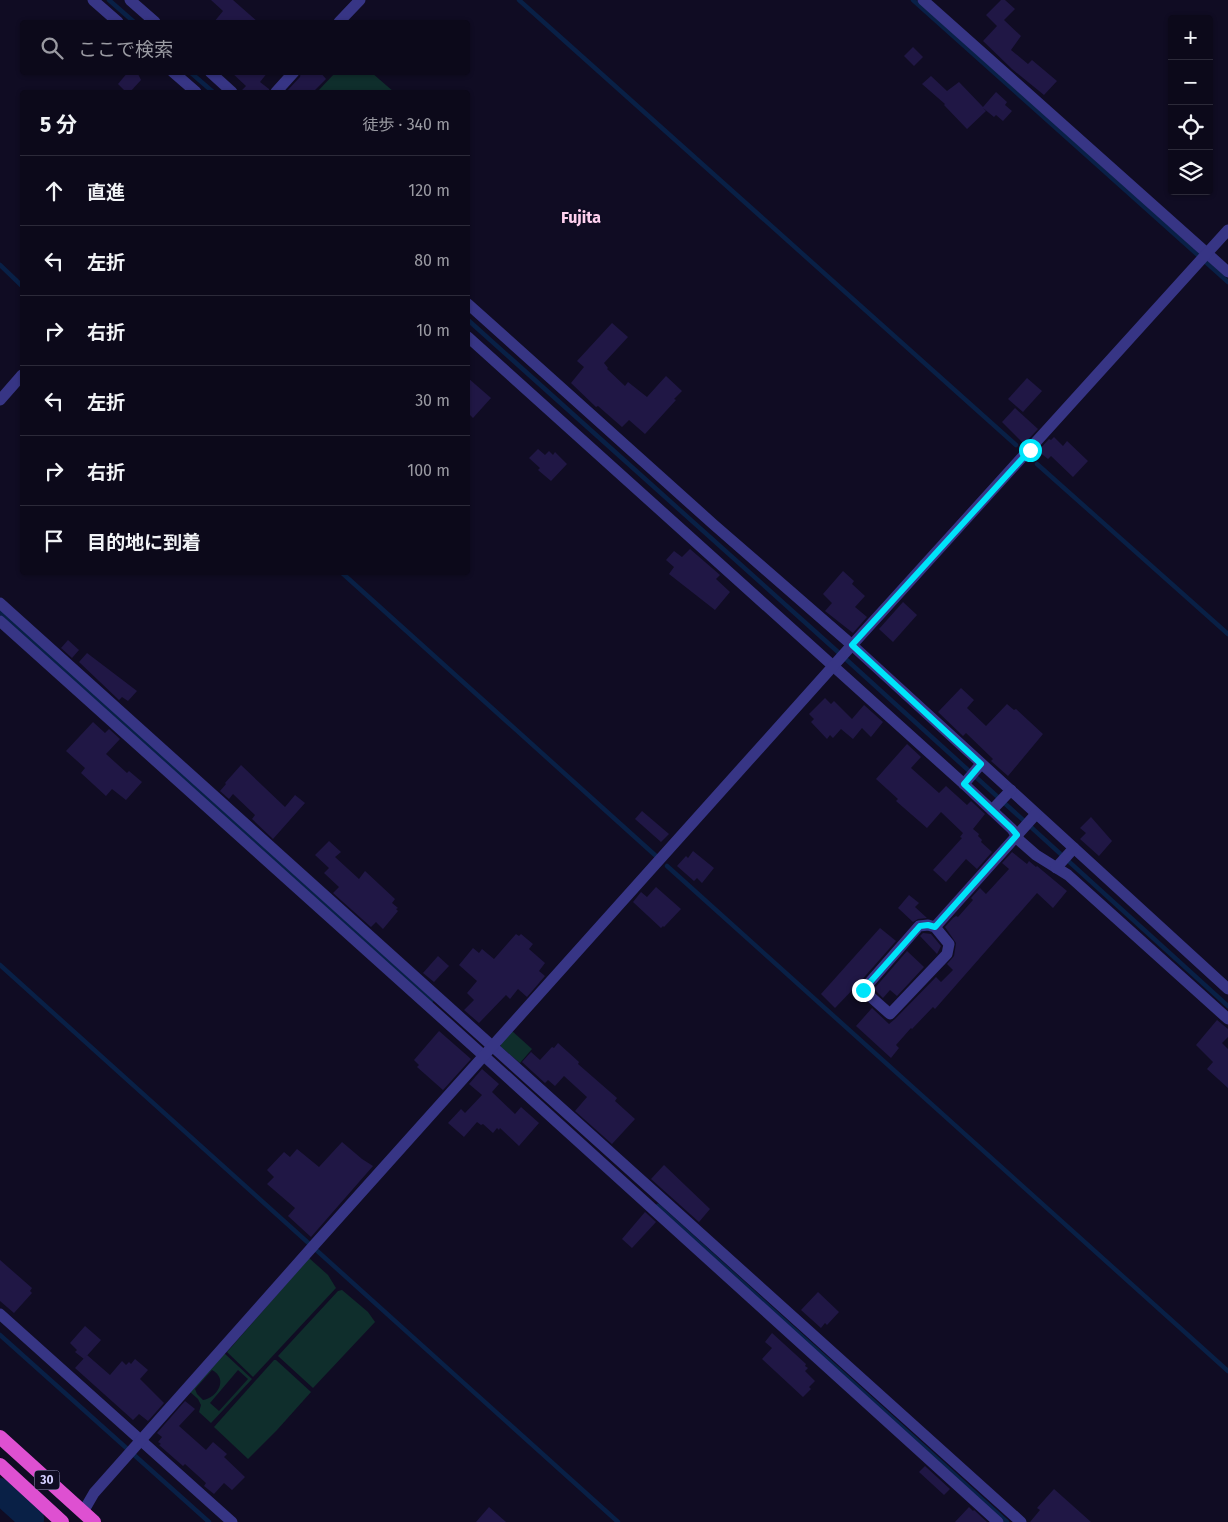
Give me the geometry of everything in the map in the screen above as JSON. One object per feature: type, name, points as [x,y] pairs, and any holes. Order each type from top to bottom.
[{"type":"highway","name":"30","points":[[0,1437],[94,1522]]},
{"type":"highway","name":"30","points":[[0,1465],[62,1522]]},
{"type":"street","points":[[92,0],[116,20]]},
{"type":"street","points":[[130,0],[153,20]]},
{"type":"street","points":[[341,20],[360,0]]},
{"type":"street","points":[[923,0],[1204,257],[1228,272]]},
{"type":"street","points":[[177,75],[194,90]]},
{"type":"street","points":[[213,75],[230,90]]},
{"type":"street","points":[[278,90],[291,75]]},
{"type":"street","points":[[83,1512],[94,1493],[313,1246],[1228,230]]},
{"type":"street","points":[[470,306],[713,524],[843,656],[1001,800],[1012,829],[1027,824]]},
{"type":"street","points":[[470,339],[843,656],[1064,858],[1228,989]]},
{"type":"street","points":[[0,400],[20,377]]},
{"type":"street","points":[[0,603],[998,1522]]},
{"type":"street","points":[[0,622],[1021,1522]]},
{"type":"street","points":[[1027,824],[1036,855],[1064,858]]},
{"type":"street","points":[[935,927],[1027,824]]},
{"type":"street","points":[[1064,858],[1068,875],[1228,1019]]},
{"type":"street","points":[[928,925],[935,927],[949,944],[947,954],[890,1014],[863,990],[920,926],[928,925]]},
{"type":"street","points":[[0,1314],[138,1444],[232,1522]]},
{"type":"green space","points":[[333,75],[374,75],[392,90],[319,90]]},
{"type":"green space","points":[[512,1031],[532,1049],[520,1063],[501,1047],[501,1043]]},
{"type":"green space","points":[[309,1258],[328,1275],[336,1288],[253,1377],[227,1352]]},
{"type":"green space","points":[[342,1290],[368,1312],[375,1322],[313,1388],[278,1356],[338,1291]]},
{"type":"green space","points":[[224,1353],[252,1379],[211,1423],[199,1412],[201,1405],[198,1399],[189,1391]],"holes":[[[212,1370],[220,1378],[219,1388],[213,1396],[203,1400],[195,1389]],[[238,1370],[248,1379],[219,1411],[210,1403]]]},
{"type":"green space","points":[[274,1360],[311,1392],[248,1459],[214,1427]]},
{"type":"building","points":[[211,0],[233,0],[256,20],[216,20],[223,11]]},
{"type":"building","points":[[1001,0],[1005,0],[1015,9],[1004,20],[1021,36],[1011,50],[1028,64],[1032,60],[1057,81],[1044,95],[1012,69],[983,41],[997,26],[986,15]]},
{"type":"building","points":[[913,47],[923,57],[914,66],[904,56]]},
{"type":"building","points":[[126,75],[138,75],[141,80],[132,90],[124,90],[118,84]]},
{"type":"building","points":[[234,75],[266,75],[260,82],[269,90],[242,90],[246,86]]},
{"type":"building","points":[[300,75],[323,75],[326,79],[315,90],[288,90]]},
{"type":"building","points":[[931,76],[947,91],[959,82],[983,107],[996,92],[1007,102],[1005,105],[1012,111],[1003,121],[996,115],[994,117],[983,108],[986,111],[967,129],[945,104],[922,84]]},
{"type":"building","points":[[612,323],[628,337],[604,363],[607,369],[625,386],[628,382],[647,397],[666,376],[682,391],[645,434],[629,420],[622,427],[598,406],[596,407],[571,383],[584,367],[577,361]]},
{"type":"building","points":[[1027,378],[1042,391],[1023,412],[1008,399]]},
{"type":"building","points":[[470,380],[491,398],[473,418],[470,415]]},
{"type":"building","points":[[1015,408],[1038,429],[1024,444],[1002,422]]},
{"type":"building","points":[[1054,437],[1063,446],[1067,441],[1088,461],[1073,477],[1051,456],[1048,459],[1038,451],[1049,439],[1051,440]]},
{"type":"building","points":[[538,449],[545,455],[549,451],[553,455],[555,452],[567,464],[551,481],[538,470],[540,468],[529,458]]},
{"type":"building","points":[[690,549],[720,575],[716,579],[730,592],[715,610],[669,574],[674,567],[666,560],[674,551],[682,557]]},
{"type":"building","points":[[843,571],[854,581],[852,584],[865,596],[855,607],[867,617],[853,633],[825,611],[832,603],[823,594]]},
{"type":"building","points":[[903,602],[917,615],[893,642],[879,629]]},
{"type":"building","points":[[68,640],[79,650],[72,658],[61,648]]},
{"type":"building","points":[[87,653],[137,691],[128,701],[122,697],[119,700],[79,662]]},
{"type":"building","points":[[961,688],[974,700],[967,708],[986,726],[1007,704],[1014,710],[1016,709],[1043,734],[1008,776],[991,761],[993,759],[966,733],[963,736],[938,712]]},
{"type":"building","points":[[825,698],[831,704],[834,701],[852,719],[864,705],[883,722],[871,737],[862,728],[853,739],[841,729],[833,738],[830,735],[827,739],[811,722],[814,719],[809,714]]},
{"type":"building","points":[[93,722],[105,733],[109,729],[120,739],[106,754],[127,773],[129,771],[142,782],[126,800],[112,789],[106,796],[81,773],[85,768],[66,751]]},
{"type":"building","points":[[907,744],[921,757],[911,768],[939,793],[946,786],[967,805],[971,801],[985,814],[973,829],[979,834],[981,842],[992,852],[977,869],[966,859],[946,882],[933,870],[962,838],[960,837],[963,833],[941,812],[927,828],[896,801],[898,799],[876,779]]},
{"type":"building","points":[[241,765],[285,807],[295,795],[305,803],[273,839],[252,819],[255,815],[233,794],[229,799],[220,791]]},
{"type":"building","points":[[642,811],[669,834],[661,842],[635,819]]},
{"type":"building","points":[[1091,817],[1112,841],[1099,856],[1080,839],[1086,833],[1080,828]]},
{"type":"building","points":[[329,841],[341,852],[335,857],[359,879],[365,871],[395,899],[392,903],[398,908],[396,909],[398,911],[383,929],[376,922],[371,927],[333,893],[339,887],[324,873],[329,868],[315,855]]},
{"type":"building","points":[[693,851],[714,868],[702,883],[697,878],[694,881],[677,866],[686,856],[688,858]]},
{"type":"building","points":[[1012,852],[1027,864],[1029,861],[1037,866],[1067,891],[1053,908],[1037,893],[935,1009],[933,1007],[911,1028],[896,1045],[899,1048],[891,1058],[856,1026],[872,1008],[889,1024],[936,977],[941,982],[953,970],[947,964],[954,956],[956,943],[945,927],[953,918],[958,917],[973,900],[971,898],[980,888],[986,894],[1009,869],[1002,863]]},
{"type":"building","points":[[656,887],[681,909],[661,928],[633,902],[641,892],[647,897]]},
{"type":"building","points":[[909,895],[919,903],[915,907],[927,918],[918,919],[913,922],[898,908]]},
{"type":"building","points":[[880,928],[896,941],[835,1008],[821,994]]},
{"type":"building","points":[[923,933],[931,934],[941,946],[937,954],[920,936]]},
{"type":"building","points":[[516,934],[519,936],[521,934],[533,944],[529,949],[545,963],[539,971],[545,976],[527,997],[518,989],[510,999],[506,995],[479,1023],[464,1010],[474,1000],[467,993],[477,981],[459,965],[473,948],[479,953],[482,949],[494,959]]},
{"type":"building","points":[[907,951],[924,967],[897,996],[890,990],[883,998],[874,989]]},
{"type":"building","points":[[438,956],[449,966],[434,982],[423,973]]},
{"type":"building","points":[[1217,1020],[1228,1029],[1228,1037],[1222,1043],[1228,1049],[1228,1088],[1207,1069],[1213,1062],[1196,1045]]},
{"type":"building","points":[[439,1031],[471,1059],[443,1090],[417,1067],[419,1065],[414,1060]]},
{"type":"building","points":[[558,1043],[579,1062],[578,1064],[617,1098],[615,1101],[635,1119],[612,1144],[575,1111],[587,1097],[564,1076],[555,1086],[548,1080],[545,1083],[522,1062],[531,1052],[540,1060]]},
{"type":"building","points":[[482,1069],[499,1084],[492,1092],[515,1114],[521,1107],[539,1123],[519,1146],[500,1128],[499,1130],[497,1128],[493,1133],[483,1124],[481,1125],[477,1122],[464,1137],[448,1123],[461,1109],[465,1113],[482,1095],[469,1084]]},
{"type":"building","points":[[342,1142],[373,1166],[311,1237],[288,1216],[295,1208],[267,1184],[274,1177],[267,1170],[284,1152],[290,1157],[297,1149],[319,1167]]},
{"type":"building","points":[[664,1165],[710,1209],[699,1222],[651,1179]]},
{"type":"building","points":[[645,1212],[656,1222],[632,1248],[622,1239]]},
{"type":"building","points":[[0,1260],[32,1288],[30,1291],[32,1293],[14,1313],[0,1301]]},
{"type":"building","points":[[818,1292],[839,1312],[827,1325],[825,1323],[821,1328],[801,1310]]},
{"type":"building","points":[[85,1326],[101,1340],[84,1359],[75,1352],[77,1350],[70,1343]]},
{"type":"building","points":[[772,1333],[806,1364],[805,1366],[808,1368],[805,1371],[815,1381],[809,1387],[811,1389],[803,1397],[762,1359],[772,1348],[765,1342]]},
{"type":"building","points":[[87,1355],[110,1375],[122,1361],[126,1365],[129,1362],[131,1364],[135,1359],[148,1370],[140,1379],[164,1403],[148,1421],[139,1414],[133,1420],[75,1368]]},
{"type":"building","points":[[185,1401],[195,1409],[179,1426],[206,1450],[213,1442],[227,1454],[224,1457],[245,1477],[232,1490],[224,1483],[214,1494],[204,1486],[206,1483],[185,1464],[183,1466],[159,1445],[161,1444],[158,1442],[162,1437],[157,1433]]},
{"type":"building","points":[[925,1466],[950,1489],[944,1495],[919,1472]]},
{"type":"building","points":[[1054,1489],[1091,1522],[1030,1522],[1040,1510],[1037,1508]]},
{"type":"building","points":[[489,1507],[506,1522],[476,1522]]},
{"type":"building","points":[[969,1507],[974,1510],[987,1522],[955,1522]]},
{"type":"waterway","points":[[109,0],[132,20]]},
{"type":"waterway","points":[[519,0],[1016,445]]},
{"type":"waterway","points":[[913,0],[1228,282]]},
{"type":"waterway","points":[[193,75],[211,90]]},
{"type":"waterway","points":[[0,265],[20,284]]},
{"type":"waterway","points":[[470,322],[1228,1006]]},
{"type":"waterway","points":[[1037,464],[1228,634]]},
{"type":"waterway","points":[[344,575],[656,856]]},
{"type":"waterway","points":[[0,612],[431,1001]]},
{"type":"waterway","points":[[667,866],[1228,1371]]},
{"type":"waterway","points":[[0,965],[618,1522]]},
{"type":"waterway","points":[[658,1206],[1007,1522]]},
{"type":"waterway","points":[[0,1335],[209,1522]]},
{"type":"waterway","points":[[0,1491],[31,1519]]},
{"type":"district","name":"Fujita","points":[[581,217]]},
{"type":"route","points":[[863,990],[920,926],[928,925],[935,927],[1017,835],[964,784],[981,764],[852,645],[1030,450]]}]
